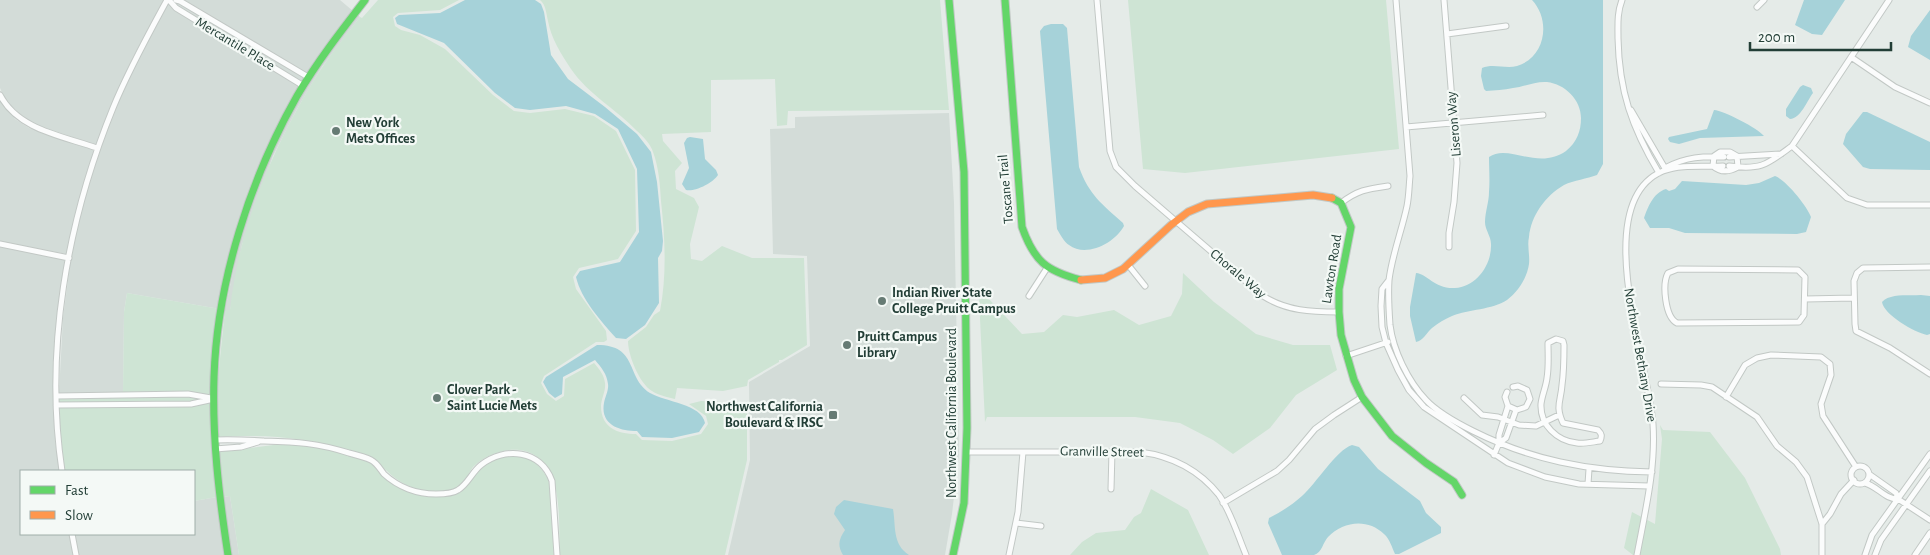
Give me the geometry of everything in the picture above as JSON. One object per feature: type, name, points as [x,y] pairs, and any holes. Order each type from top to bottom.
[{"type":"street","name":"Mercantile Place","points":[[168,0],[176,8],[302,85]]},
{"type":"street","points":[[62,470],[56,405],[60,317],[78,215],[97,148],[113,107],[135,58],[168,0]]},
{"type":"street","name":"Mercantile Place","points":[[176,0],[308,77]]},
{"type":"street","points":[[228,555],[215,449],[214,399],[216,362],[223,305],[239,234],[263,165],[302,85],[338,33],[365,0]]},
{"type":"street","name":"Northwest California Boulevard","points":[[949,0],[964,172],[966,452],[964,502],[953,555]]},
{"type":"street","name":"Toscane Trail","points":[[1005,0],[1022,227],[1032,252],[1047,268],[1067,278],[1079,280],[1106,277],[1129,266],[1176,220]]},
{"type":"street","points":[[1097,0],[1112,160],[1122,174],[1176,220],[1195,207],[1207,204],[1313,195],[1332,198],[1341,203],[1354,193],[1364,189],[1388,186]]},
{"type":"street","points":[[1396,0],[1410,176],[1408,204],[1389,280],[1390,324],[1393,340],[1413,382],[1426,400],[1462,425],[1499,443],[1552,461],[1621,472],[1652,472]]},
{"type":"street","name":"Liseron Way","points":[[1444,0],[1457,163],[1449,247]]},
{"type":"street","points":[[1622,0],[1618,15],[1621,82],[1634,126],[1659,173]]},
{"type":"street","points":[[1757,7],[1764,0]]},
{"type":"street","name":"Northwest Bethany Drive","points":[[1637,555],[1652,472],[1654,450],[1649,390],[1632,318],[1627,282],[1628,222],[1638,193],[1646,182],[1666,170],[1679,167],[1713,166],[1756,168],[1782,154],[1792,146],[1889,0]]},
{"type":"street","points":[[1447,34],[1506,26]]},
{"type":"street","points":[[1851,57],[1895,87],[1930,102]]},
{"type":"street","points":[[0,94],[5,104],[16,116],[30,125],[97,148]]},
{"type":"street","points":[[1628,105],[1666,170]]},
{"type":"street","points":[[1406,127],[1544,116]]},
{"type":"street","points":[[1642,143],[1649,139]]},
{"type":"street","points":[[1792,146],[1846,198],[1868,205],[1930,205]]},
{"type":"street","name":"Northwest Bethany Drive","points":[[1714,156],[1720,152],[1730,152],[1737,156]]},
{"type":"street","name":"Northwest Bethany Drive","points":[[1666,170],[1668,166],[1683,159],[1782,154]]},
{"type":"street","points":[[1713,166],[1714,156]]},
{"type":"street","points":[[1737,156],[1738,167]]},
{"type":"street","name":"Northwest Bethany Drive","points":[[1713,166],[1717,170],[1727,171],[1738,167]]},
{"type":"street","name":"Lawton Road","points":[[1341,203],[1349,218],[1351,227],[1340,289],[1338,312],[1346,356],[1354,380],[1362,397],[1392,436],[1454,482],[1462,495]]},
{"type":"street","name":"Chorale Way","points":[[1176,220],[1240,277],[1273,303],[1297,311],[1338,312]]},
{"type":"street","points":[[0,244],[69,258]]},
{"type":"street","points":[[1129,266],[1145,286]]},
{"type":"street","points":[[1029,296],[1047,268]]},
{"type":"street","points":[[1930,268],[1861,269],[1855,276],[1854,298],[1856,330],[1890,348],[1930,374]]},
{"type":"street","points":[[1678,269],[1795,269],[1800,271],[1805,278],[1806,299],[1804,315],[1799,322],[1680,323],[1674,322],[1669,316],[1665,280],[1668,273],[1678,269]]},
{"type":"street","points":[[1389,280],[1382,290],[1381,306],[1382,327],[1386,343],[1409,390],[1424,407],[1508,463],[1545,477],[1588,484],[1649,486]]},
{"type":"street","points":[[1806,299],[1854,298]]},
{"type":"street","points":[[1556,339],[1563,341],[1564,345],[1562,387],[1558,404],[1559,414],[1563,423],[1598,430],[1602,437],[1600,442],[1576,443],[1564,440],[1552,433],[1544,422],[1541,403],[1547,378],[1548,343],[1556,339]]},
{"type":"street","points":[[1346,356],[1393,340]]},
{"type":"street","points":[[1726,396],[1745,365],[1757,358],[1771,355],[1821,357],[1830,364],[1831,375],[1820,404],[1823,416],[1856,467]]},
{"type":"street","points":[[1661,384],[1706,385],[1712,387],[1757,417],[1777,446],[1796,462],[1807,476],[1822,524],[1822,555]]},
{"type":"street","points":[[1508,406],[1516,410],[1526,407],[1530,398],[1523,387],[1513,387]]},
{"type":"street","points":[[1494,454],[1499,443],[1499,435],[1508,406],[1505,397],[1507,392]]},
{"type":"street","points":[[56,396],[188,394],[214,399]]},
{"type":"street","points":[[1223,503],[1277,471],[1289,460],[1315,429],[1362,397]]},
{"type":"street","points":[[1464,398],[1481,414],[1504,418],[1528,426],[1536,426],[1559,414]]},
{"type":"street","points":[[56,405],[191,404],[214,399]]},
{"type":"street","points":[[1499,443],[1506,438],[1516,410]]},
{"type":"street","points":[[215,440],[238,439],[314,443],[373,461],[386,476],[402,486],[430,494],[449,493],[458,490],[478,467],[497,456],[516,453],[529,455],[542,465],[552,481],[558,555]]},
{"type":"street","points":[[215,449],[241,447],[263,441]]},
{"type":"street","name":"Granville Street","points":[[966,452],[1112,452],[1155,454],[1185,465],[1208,484],[1223,503],[1246,555]]},
{"type":"street","points":[[1009,555],[1021,491],[1023,452]]},
{"type":"street","points":[[1111,489],[1112,452]]},
{"type":"street","points":[[1865,555],[1872,535],[1930,454]]},
{"type":"street","points":[[1856,467],[1866,468],[1869,474],[1896,493],[1898,499]]},
{"type":"street","points":[[1856,467],[1852,472],[1854,480],[1858,483],[1871,484],[1892,499],[1898,499],[1930,520]]},
{"type":"street","points":[[1588,484],[1589,468]]},
{"type":"street","points":[[1875,555],[1881,540],[1930,471]]},
{"type":"street","points":[[1865,483],[1869,474]]},
{"type":"street","points":[[1822,524],[1841,494],[1854,480]]},
{"type":"street","points":[[1016,523],[1041,526]]},
{"type":"street","points":[[1915,555],[1930,533]]},
{"type":"street","points":[[72,535],[76,555]]},
{"type":"shaded area","points":[[0,0],[164,0],[133,57],[96,145],[31,123],[17,114],[7,103],[0,88]]},
{"type":"shaded area","points":[[184,0],[340,0],[353,11],[307,74]]},
{"type":"shaded area","points":[[174,2],[179,3],[304,78],[302,82],[177,6]]},
{"type":"shaded area","points":[[168,3],[175,11],[299,86],[264,156],[246,201],[220,309],[127,293],[124,312],[123,392],[59,393],[63,318],[71,258],[80,215],[100,149],[115,109],[137,60]]},
{"type":"shaded area","points":[[357,14],[360,17],[322,67],[297,109],[273,156],[242,245],[230,311],[225,310],[241,234],[265,166],[293,107],[326,54]]},
{"type":"shaded area","points":[[0,100],[15,119],[29,128],[94,150],[75,214],[67,254],[0,242]]},
{"type":"shaded area","name":"Indian River State College Pruitt Campus","points":[[949,113],[954,203],[959,454],[945,555],[728,555],[750,460],[749,382],[810,346],[807,256],[773,254],[770,129],[795,128],[795,117]]},
{"type":"shaded area","points":[[0,247],[66,260],[55,354],[55,441],[60,470],[20,470],[20,535],[70,535],[73,555],[0,555]]},
{"type":"shaded area","points":[[230,496],[239,555],[231,555],[222,497]]},
{"type":"shaded area","points":[[217,497],[226,555],[78,555],[75,535],[195,535],[195,501]]},
{"type":"green space","points":[[378,0],[459,0],[440,10],[398,13],[393,17],[395,26],[401,30],[420,35],[445,49],[493,95],[514,111],[530,113],[565,109],[594,116],[616,131],[635,170],[636,231],[618,259],[579,268],[573,277],[576,289],[606,331],[607,340],[596,342],[544,376],[541,383],[547,394],[556,401],[564,396],[565,379],[594,363],[604,377],[605,389],[601,406],[607,425],[623,433],[636,434],[642,440],[672,441],[701,434],[708,424],[706,416],[689,404],[701,401],[747,403],[747,460],[725,555],[560,555],[558,501],[551,475],[545,464],[536,456],[520,450],[503,451],[486,457],[473,467],[460,486],[446,491],[434,492],[416,489],[406,484],[373,458],[361,453],[299,439],[250,436],[217,437],[216,397],[225,310],[230,310],[242,247],[262,185],[274,154],[321,69],[360,17],[362,18]]},
{"type":"green space","points":[[540,0],[940,0],[949,110],[788,111],[787,125],[777,126],[775,79],[711,80],[711,132],[662,134],[663,141],[682,163],[675,171],[676,189],[694,198],[699,207],[690,244],[691,259],[702,261],[722,246],[752,258],[804,258],[807,345],[748,380],[747,386],[723,391],[677,388],[675,399],[652,391],[639,375],[632,361],[628,341],[646,327],[654,315],[660,311],[664,284],[664,229],[657,164],[652,149],[644,138],[594,94],[571,69],[554,40],[545,7]]},
{"type":"green space","points":[[1128,0],[1386,0],[1399,149],[1185,173],[1143,169]]},
{"type":"green space","points":[[1183,273],[1214,302],[1256,334],[1293,345],[1330,345],[1337,370],[1296,395],[1270,428],[1233,454],[1213,440],[1180,423],[1135,417],[987,417],[985,422],[979,298],[988,298],[1022,334],[1044,332],[1063,315],[1077,317],[1114,310],[1139,325],[1171,316],[1182,294]]},
{"type":"green space","points":[[127,293],[220,309],[211,396],[188,391],[123,392],[124,312]]},
{"type":"green space","points":[[187,396],[201,399],[191,401],[59,403],[59,399]]},
{"type":"green space","points":[[211,402],[217,497],[195,501],[195,470],[65,470],[60,440],[59,408],[191,407]]},
{"type":"green space","points":[[1660,425],[1663,430],[1710,432],[1745,478],[1780,549],[1781,555],[1633,555],[1624,548],[1632,512],[1655,524],[1662,439]]},
{"type":"green space","points":[[281,444],[326,449],[348,454],[372,464],[383,476],[402,489],[431,497],[450,496],[460,492],[480,469],[500,458],[520,456],[530,460],[538,465],[550,485],[554,555],[239,555],[230,496],[222,497],[218,452]]},
{"type":"green space","points":[[1151,489],[1188,510],[1209,555],[1070,555],[1082,542],[1096,533],[1125,530],[1134,517],[1141,513]]},
{"type":"water","points":[[465,0],[535,0],[541,4],[551,55],[568,79],[637,134],[651,152],[657,182],[663,241],[662,251],[658,258],[659,303],[645,325],[626,339],[616,338],[598,317],[582,293],[576,277],[580,271],[620,262],[639,232],[637,169],[618,129],[595,114],[566,106],[530,110],[515,108],[495,93],[444,43],[397,24],[395,18],[399,15],[440,13]]},
{"type":"water","points":[[1532,0],[1603,0],[1603,164],[1597,175],[1564,185],[1540,207],[1530,229],[1528,244],[1529,264],[1526,274],[1511,297],[1494,306],[1449,317],[1434,326],[1423,338],[1416,342],[1410,316],[1410,307],[1416,273],[1448,288],[1463,287],[1470,284],[1481,274],[1489,260],[1491,241],[1485,222],[1489,196],[1489,157],[1505,153],[1534,158],[1555,156],[1570,148],[1579,132],[1581,118],[1575,99],[1566,90],[1554,83],[1534,83],[1486,91],[1484,89],[1481,76],[1482,68],[1490,66],[1517,66],[1534,55],[1540,46],[1543,27],[1542,17]]},
{"type":"water","points":[[1804,0],[1845,0],[1822,35],[1812,34],[1795,25]]},
{"type":"water","points":[[1930,10],[1930,60],[1908,47],[1911,36]]},
{"type":"water","points":[[1063,24],[1067,28],[1079,167],[1092,192],[1124,226],[1114,238],[1100,247],[1092,249],[1076,249],[1069,245],[1057,229],[1040,31],[1044,26]]},
{"type":"water","points":[[1803,85],[1811,88],[1813,93],[1801,112],[1790,119],[1786,116],[1786,109]]},
{"type":"water","points":[[1714,110],[1740,120],[1764,136],[1700,138],[1679,144],[1670,142],[1669,137],[1707,129]]},
{"type":"water","points":[[1863,112],[1867,112],[1930,142],[1930,170],[1870,169],[1863,167],[1843,144],[1846,134]]},
{"type":"water","points":[[690,137],[703,139],[705,159],[716,170],[718,175],[704,186],[694,190],[686,190],[682,184],[689,168],[684,143]]},
{"type":"water","points":[[1775,176],[1780,178],[1790,188],[1809,212],[1811,217],[1806,232],[1797,234],[1685,233],[1669,228],[1650,228],[1644,218],[1652,201],[1661,191],[1675,189],[1682,181],[1746,185],[1759,183]]},
{"type":"water","points":[[1895,296],[1930,296],[1930,334],[1927,335],[1908,327],[1894,317],[1884,307],[1882,302]]},
{"type":"water","points":[[597,345],[610,346],[626,356],[637,379],[650,393],[682,404],[697,412],[705,423],[699,432],[672,438],[642,437],[637,431],[624,430],[608,422],[604,411],[608,389],[607,380],[595,360],[563,377],[562,394],[555,398],[549,393],[543,382],[546,377]]},
{"type":"water","points":[[1352,445],[1359,447],[1378,469],[1420,501],[1426,513],[1441,527],[1441,533],[1399,554],[1395,554],[1388,538],[1378,529],[1371,525],[1348,525],[1334,532],[1326,539],[1317,554],[1282,555],[1268,523],[1269,518],[1308,491],[1339,453]]},
{"type":"water","points":[[844,500],[893,509],[897,540],[909,555],[843,555],[840,542],[845,530],[834,514],[836,507]]},
{"type":"traffic: fast","points":[[228,555],[217,466],[214,422],[214,377],[217,341],[229,268],[251,196],[280,128],[313,71],[365,0]]},
{"type":"traffic: fast","points":[[949,0],[964,172],[967,428],[964,503],[953,555]]},
{"type":"traffic: fast","points":[[1005,0],[1022,227],[1031,248],[1043,263],[1059,273],[1081,280]]},
{"type":"traffic: fast","points":[[1332,198],[1341,203],[1351,227],[1339,289],[1339,312],[1341,335],[1354,380],[1362,397],[1392,436],[1454,482],[1462,495]]},
{"type":"traffic: slow","points":[[1081,280],[1105,278],[1123,269],[1171,225],[1188,212],[1207,204],[1313,195],[1332,198]]},
{"type":"place","name":"New York Mets Offices","points":[[336,131]]},
{"type":"place","name":"Indian River State College Pruitt Campus","points":[[882,301]]},
{"type":"place","name":"Pruitt Campus Library","points":[[847,345]]},
{"type":"place","name":"Clover Park - Saint Lucie Mets","points":[[437,398]]},
{"type":"place","name":"Northwest California Boulevard & IRSC","points":[[833,415]]}]
